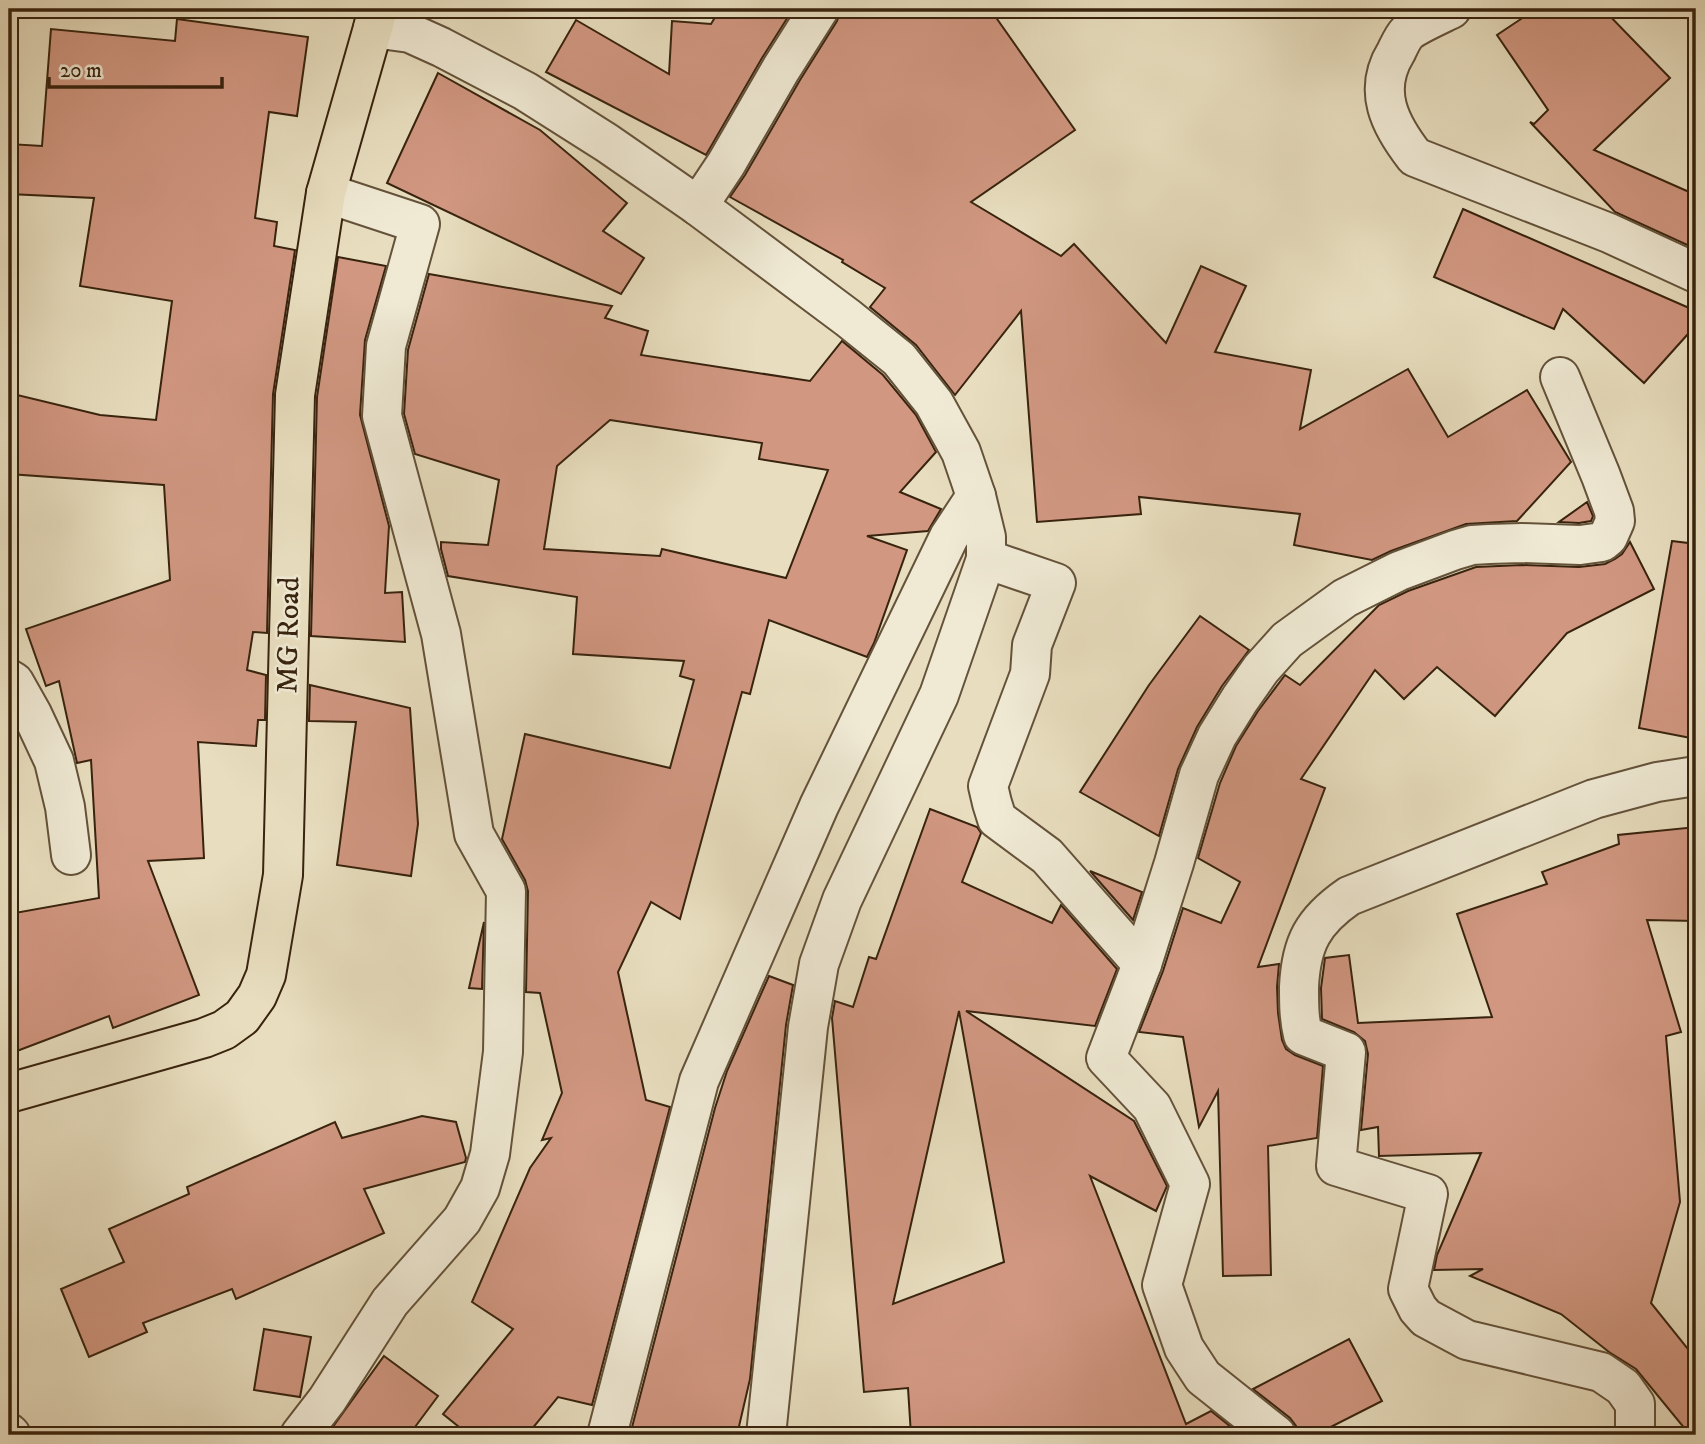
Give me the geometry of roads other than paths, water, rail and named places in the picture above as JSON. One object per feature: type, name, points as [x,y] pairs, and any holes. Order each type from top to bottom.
[{"type":"main road","name":"MG Road","points":[[9,1093],[224,1030],[242,1017],[257,996],[266,975],[283,875],[295,395],[326,193],[376,19]]},
{"type":"street","points":[[698,206],[819,9]]},
{"type":"street","points":[[1451,9],[1407,33],[1392,57],[1384,83],[1389,115],[1400,138],[1415,157],[1609,233],[1696,273]]},
{"type":"street","points":[[376,19],[441,47],[525,91],[698,206],[848,318],[899,359],[934,403],[961,452],[976,496],[986,537],[986,559],[939,695],[842,900],[819,964],[808,1027],[766,1435]]},
{"type":"street","points":[[300,1435],[327,1400],[390,1302],[462,1220],[480,1188],[490,1154],[503,1052],[506,891],[474,834],[440,634],[382,416],[386,346],[420,224],[326,193]]},
{"type":"street","points":[[1276,1435],[1202,1377],[1184,1348],[1162,1285],[1190,1184],[1152,1107],[1106,1058],[1142,964],[1199,775],[1217,736],[1240,699],[1261,669],[1287,640],[1346,598],[1399,571],[1455,550],[1489,544],[1593,544],[1608,537],[1615,521],[1614,511],[1560,377]]},
{"type":"street","points":[[607,1435],[699,1081],[825,794],[949,537],[976,496]]},
{"type":"street","points":[[986,559],[1056,583],[1032,645],[1030,674],[988,786],[998,819],[1047,856],[1142,964]]},
{"type":"street","points":[[9,679],[14,682],[32,714],[54,761],[65,807],[71,855]]},
{"type":"street","points":[[1635,1435],[1635,1404],[1623,1387],[1601,1372],[1466,1340],[1426,1318],[1418,1309],[1408,1289],[1428,1194],[1336,1166],[1346,1052],[1303,1035],[1298,1016],[1300,963],[1318,923],[1332,908],[1349,896],[1594,799],[1657,782],[1696,776]]}]
